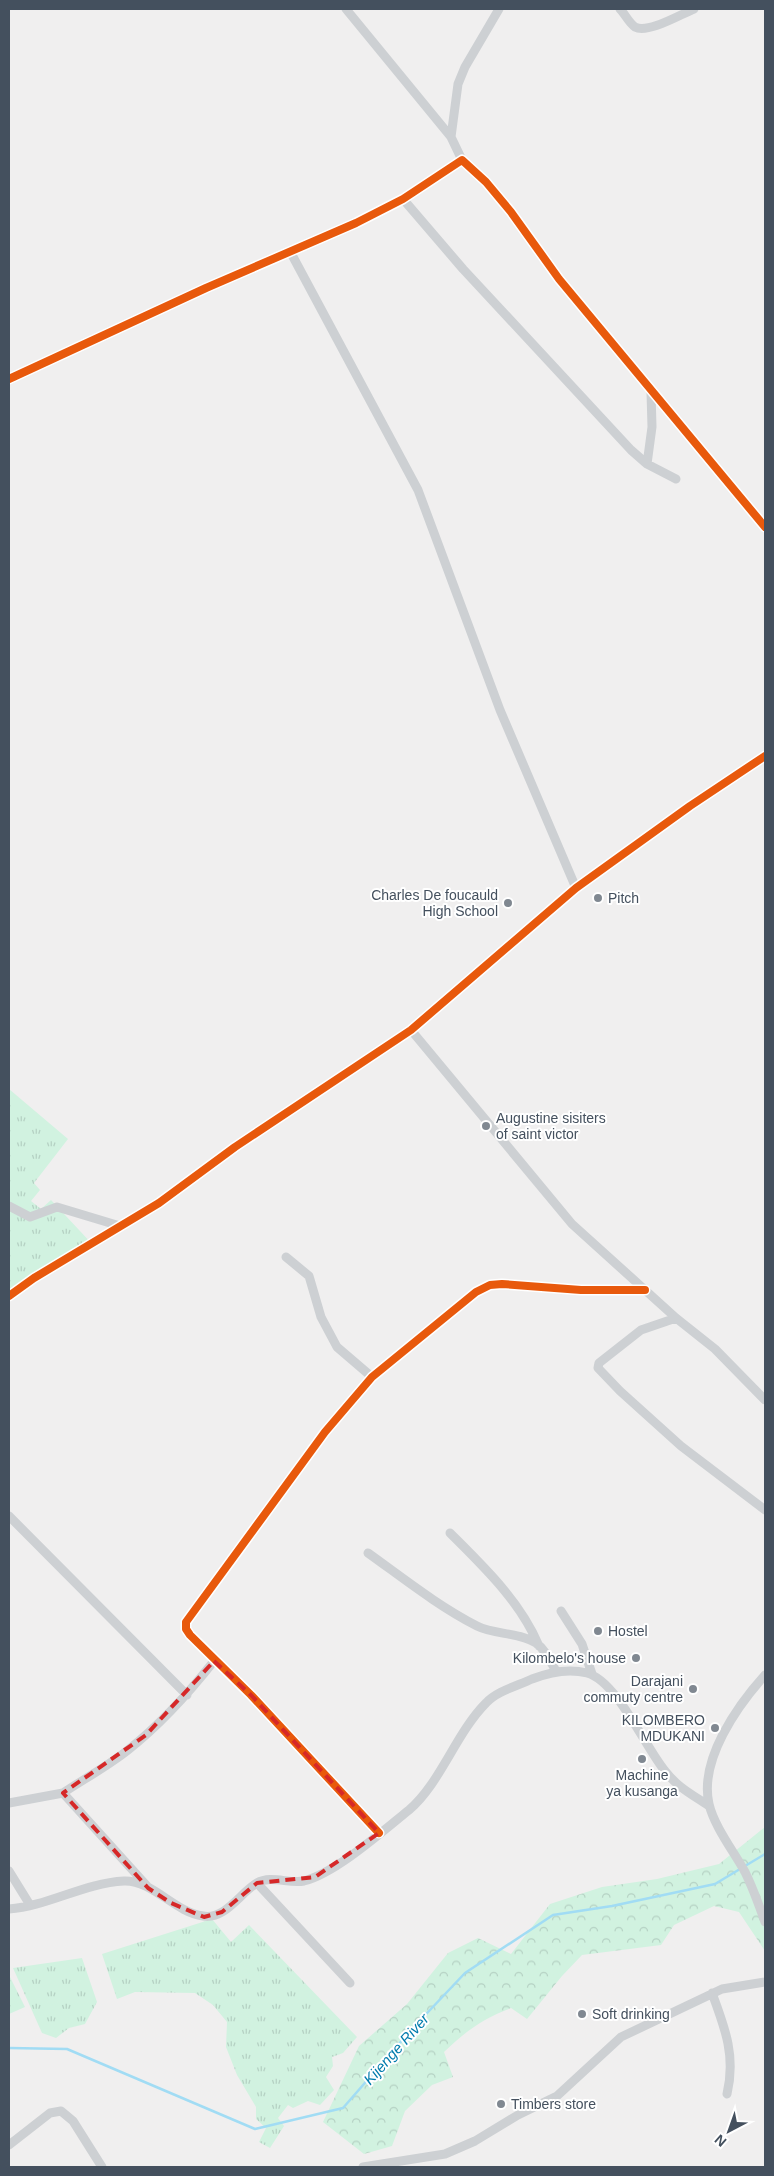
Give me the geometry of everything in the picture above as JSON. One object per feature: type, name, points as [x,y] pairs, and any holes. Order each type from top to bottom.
[{"type":"street","points":[[346,9],[451,137],[462,160],[486,182],[511,212],[559,279],[765,527]]},
{"type":"street","points":[[451,137],[458,84],[465,67],[499,9]]},
{"type":"street","points":[[620,9],[632,25],[640,28],[661,24],[694,9]]},
{"type":"street","points":[[9,379],[206,288],[291,253],[403,200],[462,160]]},
{"type":"street","points":[[403,200],[463,269],[600,419],[647,464],[676,478]]},
{"type":"street","points":[[291,253],[418,490],[500,710],[576,888]]},
{"type":"street","points":[[647,464],[652,427],[652,392]]},
{"type":"street","points":[[9,1296],[34,1278],[159,1203],[235,1147],[411,1030],[576,888],[690,806],[765,756]]},
{"type":"street","points":[[411,1030],[572,1224],[676,1318],[715,1349],[765,1400]]},
{"type":"street","points":[[9,1206],[30,1217],[51,1208],[63,1207],[120,1226]]},
{"type":"street","points":[[286,1257],[309,1276],[321,1317],[338,1347],[372,1377]]},
{"type":"street","points":[[379,1834],[251,1695],[214,1661],[190,1635],[186,1629],[186,1622],[325,1432],[372,1377],[476,1292],[490,1285],[645,1290]]},
{"type":"street","points":[[676,1318],[641,1330],[599,1364],[598,1368],[620,1391],[681,1446],[765,1510]]},
{"type":"street","points":[[9,1516],[187,1695]]},
{"type":"street","points":[[450,1534],[486,1568],[507,1593],[534,1633],[539,1646],[556,1671]]},
{"type":"street","points":[[368,1553],[428,1595],[479,1627],[516,1635],[539,1646]]},
{"type":"street","points":[[561,1610],[582,1644],[592,1674]]},
{"type":"street","points":[[9,1803],[62,1793],[126,1752],[187,1695],[214,1661]]},
{"type":"street","points":[[62,1793],[148,1888],[171,1903],[204,1917],[222,1912],[257,1883],[265,1880],[303,1881],[315,1877],[346,1859],[411,1808],[424,1793],[455,1743],[486,1702],[515,1686],[556,1671],[576,1671],[592,1674],[602,1681],[613,1693],[676,1785],[709,1806]]},
{"type":"street","points":[[765,1676],[740,1708],[711,1762],[707,1787],[709,1806],[746,1874],[765,1922]]},
{"type":"street","points":[[9,1871],[30,1905]]},
{"type":"street","points":[[9,1908],[30,1905],[79,1890],[125,1881],[148,1888]]},
{"type":"street","points":[[257,1883],[350,1983]]},
{"type":"street","points":[[363,2167],[377,2163],[439,2155],[475,2141],[518,2115],[558,2096],[621,2037],[712,1993],[731,1986],[765,1982]]},
{"type":"street","points":[[712,1993],[727,2035],[732,2063],[727,2094]]},
{"type":"street","points":[[9,2145],[50,2113],[61,2112],[73,2121],[102,2167]]},
{"type":"highlighted area","points":[[214,1661],[251,1695],[379,1833],[315,1877],[257,1883],[222,1912],[204,1917],[171,1903],[148,1888],[63,1793],[146,1735]]},
{"type":"green space","points":[[9,1089],[68,1139],[34,1183],[40,1190],[31,1201],[41,1209],[51,1200],[94,1246],[11,1299],[9,1297]]},
{"type":"green space","points":[[765,1827],[765,1951],[739,1912],[714,1906],[674,1925],[661,1945],[582,1955],[527,2019],[511,2008],[475,2026],[444,2052],[453,2077],[432,2085],[405,2111],[392,2146],[364,2154],[323,2122],[359,2046],[407,2004],[448,1953],[478,1938],[511,1954],[550,1904],[602,1887],[657,1879],[719,1864]]},
{"type":"green space","points":[[212,1919],[231,1942],[249,1925],[357,2037],[343,2053],[332,2057],[333,2066],[326,2077],[334,2090],[320,2105],[308,2101],[293,2108],[288,2105],[278,2118],[284,2126],[270,2148],[259,2142],[266,2128],[256,2119],[256,2107],[237,2075],[226,2047],[227,2022],[213,2005],[195,1993],[135,1992],[117,1999],[102,1954]]},
{"type":"green space","points":[[82,1958],[97,2002],[85,2024],[69,2028],[56,2038],[42,2033],[13,1968]]},
{"type":"green space","points":[[9,1975],[25,2007],[9,2014]]},
{"type":"waterway","name":"Kijenge River","points":[[9,2048],[67,2049],[255,2129],[343,2108],[412,2029],[465,1973],[553,1915],[612,1906],[715,1884],[765,1854]]},
{"type":"cycle path","points":[[9,379],[206,288],[356,223],[403,199],[462,160],[486,182],[511,212],[559,279],[765,527]]},
{"type":"cycle path","points":[[9,1296],[34,1278],[159,1203],[235,1147],[411,1030],[576,888],[690,806],[765,756]]},
{"type":"cycle path","points":[[379,1833],[251,1695],[190,1635],[186,1629],[186,1622],[325,1432],[372,1377],[476,1292],[490,1285],[502,1284],[581,1290],[645,1290]]},
{"type":"place","name":"Pitch","points":[[598,898]]},
{"type":"place","name":"Charles De foucauld High School","points":[[508,903]]},
{"type":"place","name":"Augustine sisiters of saint victor","points":[[486,1126]]},
{"type":"place","name":"Hostel","points":[[598,1631]]},
{"type":"place","name":"Kilombelo's house","points":[[636,1658]]},
{"type":"place","name":"Darajani commuty centre","points":[[693,1689]]},
{"type":"place","name":"KILOMBERO MDUKANI","points":[[715,1728]]},
{"type":"place","name":"Machine ya kusanga","points":[[642,1759]]},
{"type":"place","name":"Soft drinking","points":[[582,2014]]},
{"type":"place","name":"Timbers store","points":[[501,2104]]}]
